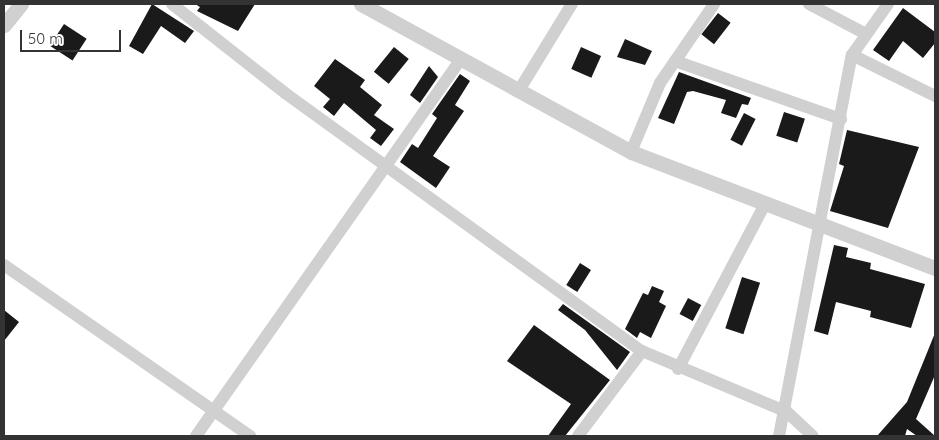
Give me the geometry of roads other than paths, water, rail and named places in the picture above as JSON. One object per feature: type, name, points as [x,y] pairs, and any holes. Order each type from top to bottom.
[{"type":"street","points":[[4,25],[21,4]]},
{"type":"street","points":[[172,4],[388,167],[642,351],[678,369],[787,412],[813,436]]},
{"type":"street","points":[[361,4],[518,92],[631,152],[764,206],[935,268]]},
{"type":"street","points":[[518,92],[572,4]]},
{"type":"street","points":[[631,152],[660,83],[714,4]]},
{"type":"street","points":[[809,4],[864,33]]},
{"type":"street","points":[[779,436],[787,412],[852,55],[864,33],[888,4]]},
{"type":"street","points":[[852,55],[935,96]]},
{"type":"street","points":[[196,436],[388,167],[461,59]]},
{"type":"street","points":[[675,61],[841,119]]},
{"type":"street","points":[[678,369],[764,206]]},
{"type":"street","points":[[4,265],[250,436]]},
{"type":"street","points":[[578,436],[642,351]]}]
